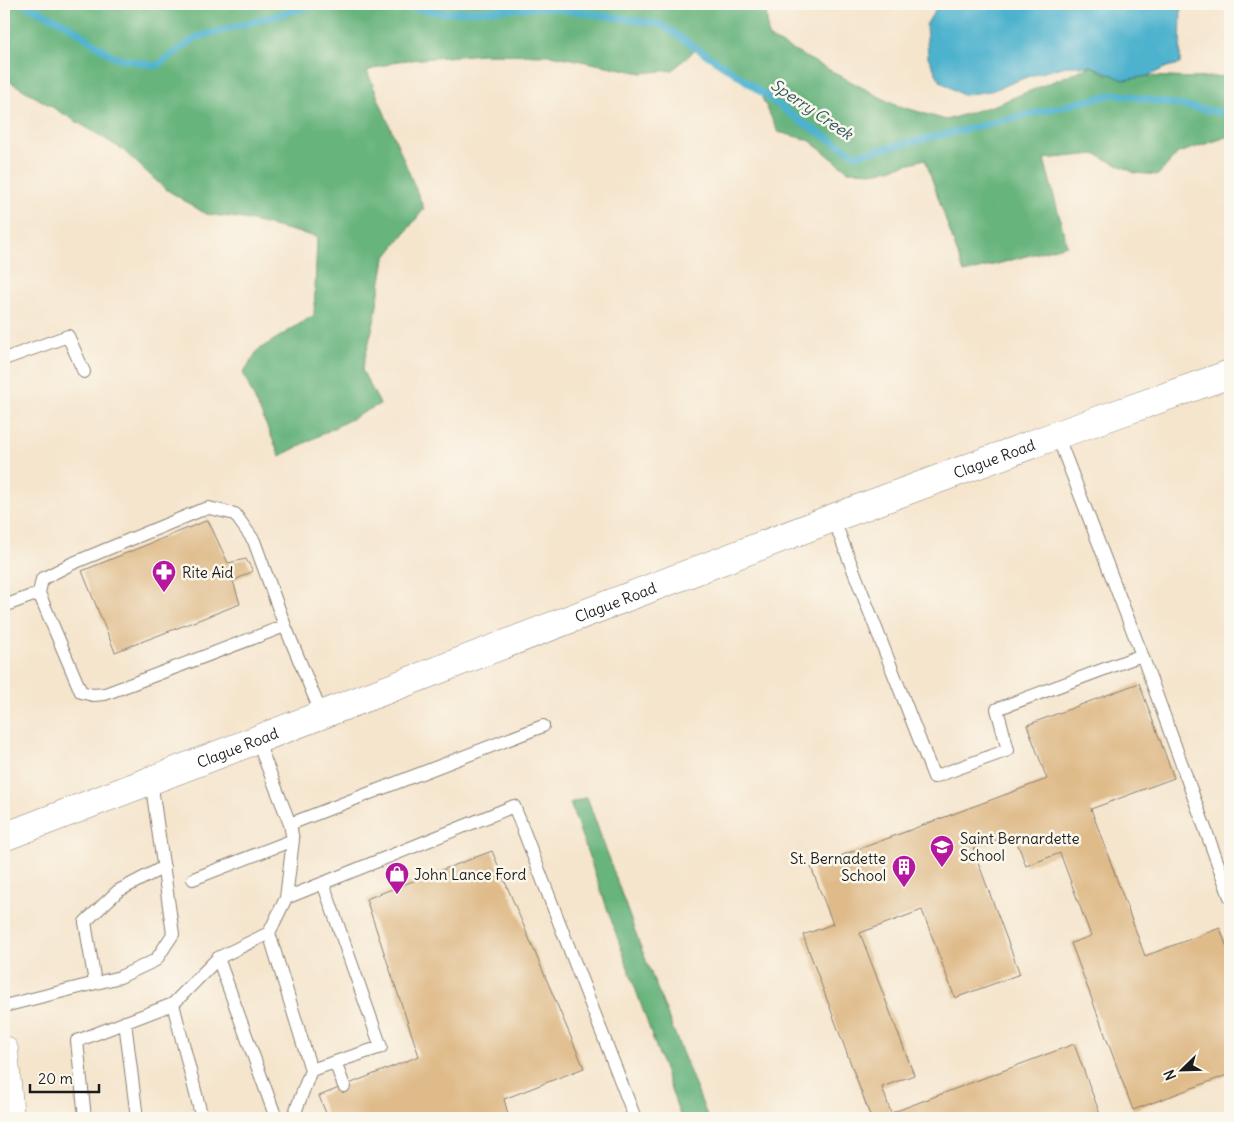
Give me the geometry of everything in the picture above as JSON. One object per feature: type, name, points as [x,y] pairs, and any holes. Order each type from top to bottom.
[{"type":"main road","name":"Clague Road","points":[[4,837],[833,518],[1057,435],[1230,374]]},
{"type":"main road","points":[[4,1050],[10,1118]]},
{"type":"lane","points":[[4,359],[68,336],[84,372]]},
{"type":"lane","points":[[1057,435],[1142,655],[1230,897]]},
{"type":"lane","points":[[285,626],[105,694],[93,695],[82,692],[40,593],[42,579],[70,564],[210,508],[235,514],[254,541],[285,626],[322,714]]},
{"type":"lane","points":[[833,518],[934,777],[1008,750],[997,709],[1142,655]]},
{"type":"lane","points":[[4,606],[40,593]]},
{"type":"lane","points":[[290,824],[543,726]]},
{"type":"lane","points":[[85,1118],[77,1041],[173,1004],[218,958],[269,933],[286,898],[293,840],[290,824],[257,740]]},
{"type":"lane","points":[[4,1006],[120,977],[156,960],[173,934],[151,780]]},
{"type":"lane","points":[[286,898],[514,806],[635,1118]]},
{"type":"lane","points":[[192,879],[293,840]]},
{"type":"lane","points":[[95,983],[85,922],[118,892],[164,868]]},
{"type":"lane","points":[[311,1070],[381,1047],[323,883]]},
{"type":"lane","points":[[269,933],[311,1070],[293,1118]]},
{"type":"lane","points":[[218,958],[276,1118]]},
{"type":"lane","points":[[173,1004],[202,1118]]},
{"type":"lane","points":[[125,1022],[137,1118]]},
{"type":"lane","points":[[335,1062],[344,1086]]},
{"type":"green space","points":[[4,4],[766,4],[768,37],[893,104],[946,120],[995,105],[1091,66],[1106,74],[1191,78],[1230,76],[1230,136],[1178,153],[1158,175],[1135,173],[1095,154],[1044,159],[1067,245],[964,273],[925,159],[878,172],[848,171],[809,140],[778,132],[758,89],[697,48],[673,70],[642,73],[551,55],[483,54],[398,61],[367,71],[424,209],[385,258],[374,322],[362,370],[380,404],[280,456],[243,373],[258,350],[314,315],[317,237],[244,219],[206,214],[164,188],[122,149],[4,78]]},
{"type":"green space","points":[[587,797],[638,940],[708,1118],[681,1118],[570,803]]},
{"type":"water","points":[[949,4],[1181,4],[1180,64],[1167,67],[1148,76],[1124,80],[1091,66],[1066,66],[1027,77],[991,91],[962,95],[940,81],[928,57],[926,25],[937,7]]},
{"type":"building","name":"Rite Aid","points":[[208,520],[228,563],[246,559],[253,571],[233,581],[240,604],[115,652],[82,571]]},
{"type":"building","name":"St. Bernadette School","points":[[1139,683],[1174,778],[1091,809],[1145,956],[1220,928],[1230,956],[1230,1074],[1133,1110],[1071,943],[1091,936],[1060,853],[1026,866],[1014,834],[973,849],[1020,974],[955,998],[922,910],[860,933],[914,1075],[882,1087],[891,1113],[1074,1044],[1101,1117],[871,1118],[803,935],[833,924],[811,867],[1047,779],[1027,725]]},
{"type":"building","points":[[492,851],[584,1068],[504,1099],[509,1118],[328,1118],[319,1096],[419,1056],[366,899]]},
{"type":"waterway","name":"Sperry Creek","points":[[24,4],[66,24],[114,57],[156,66],[197,37],[319,4]]},
{"type":"waterway","name":"Sperry Creek","points":[[390,4],[442,13],[546,7],[660,24],[738,75],[800,121],[856,155],[1116,94],[1230,114]]},
{"type":"place","name":"Rite Aid","points":[[164,593]]},
{"type":"place","name":"Saint Bernardette School","points":[[942,868]]},
{"type":"place","name":"St. Bernadette School","points":[[904,888]]},
{"type":"place","name":"John Lance Ford","points":[[397,895]]}]
